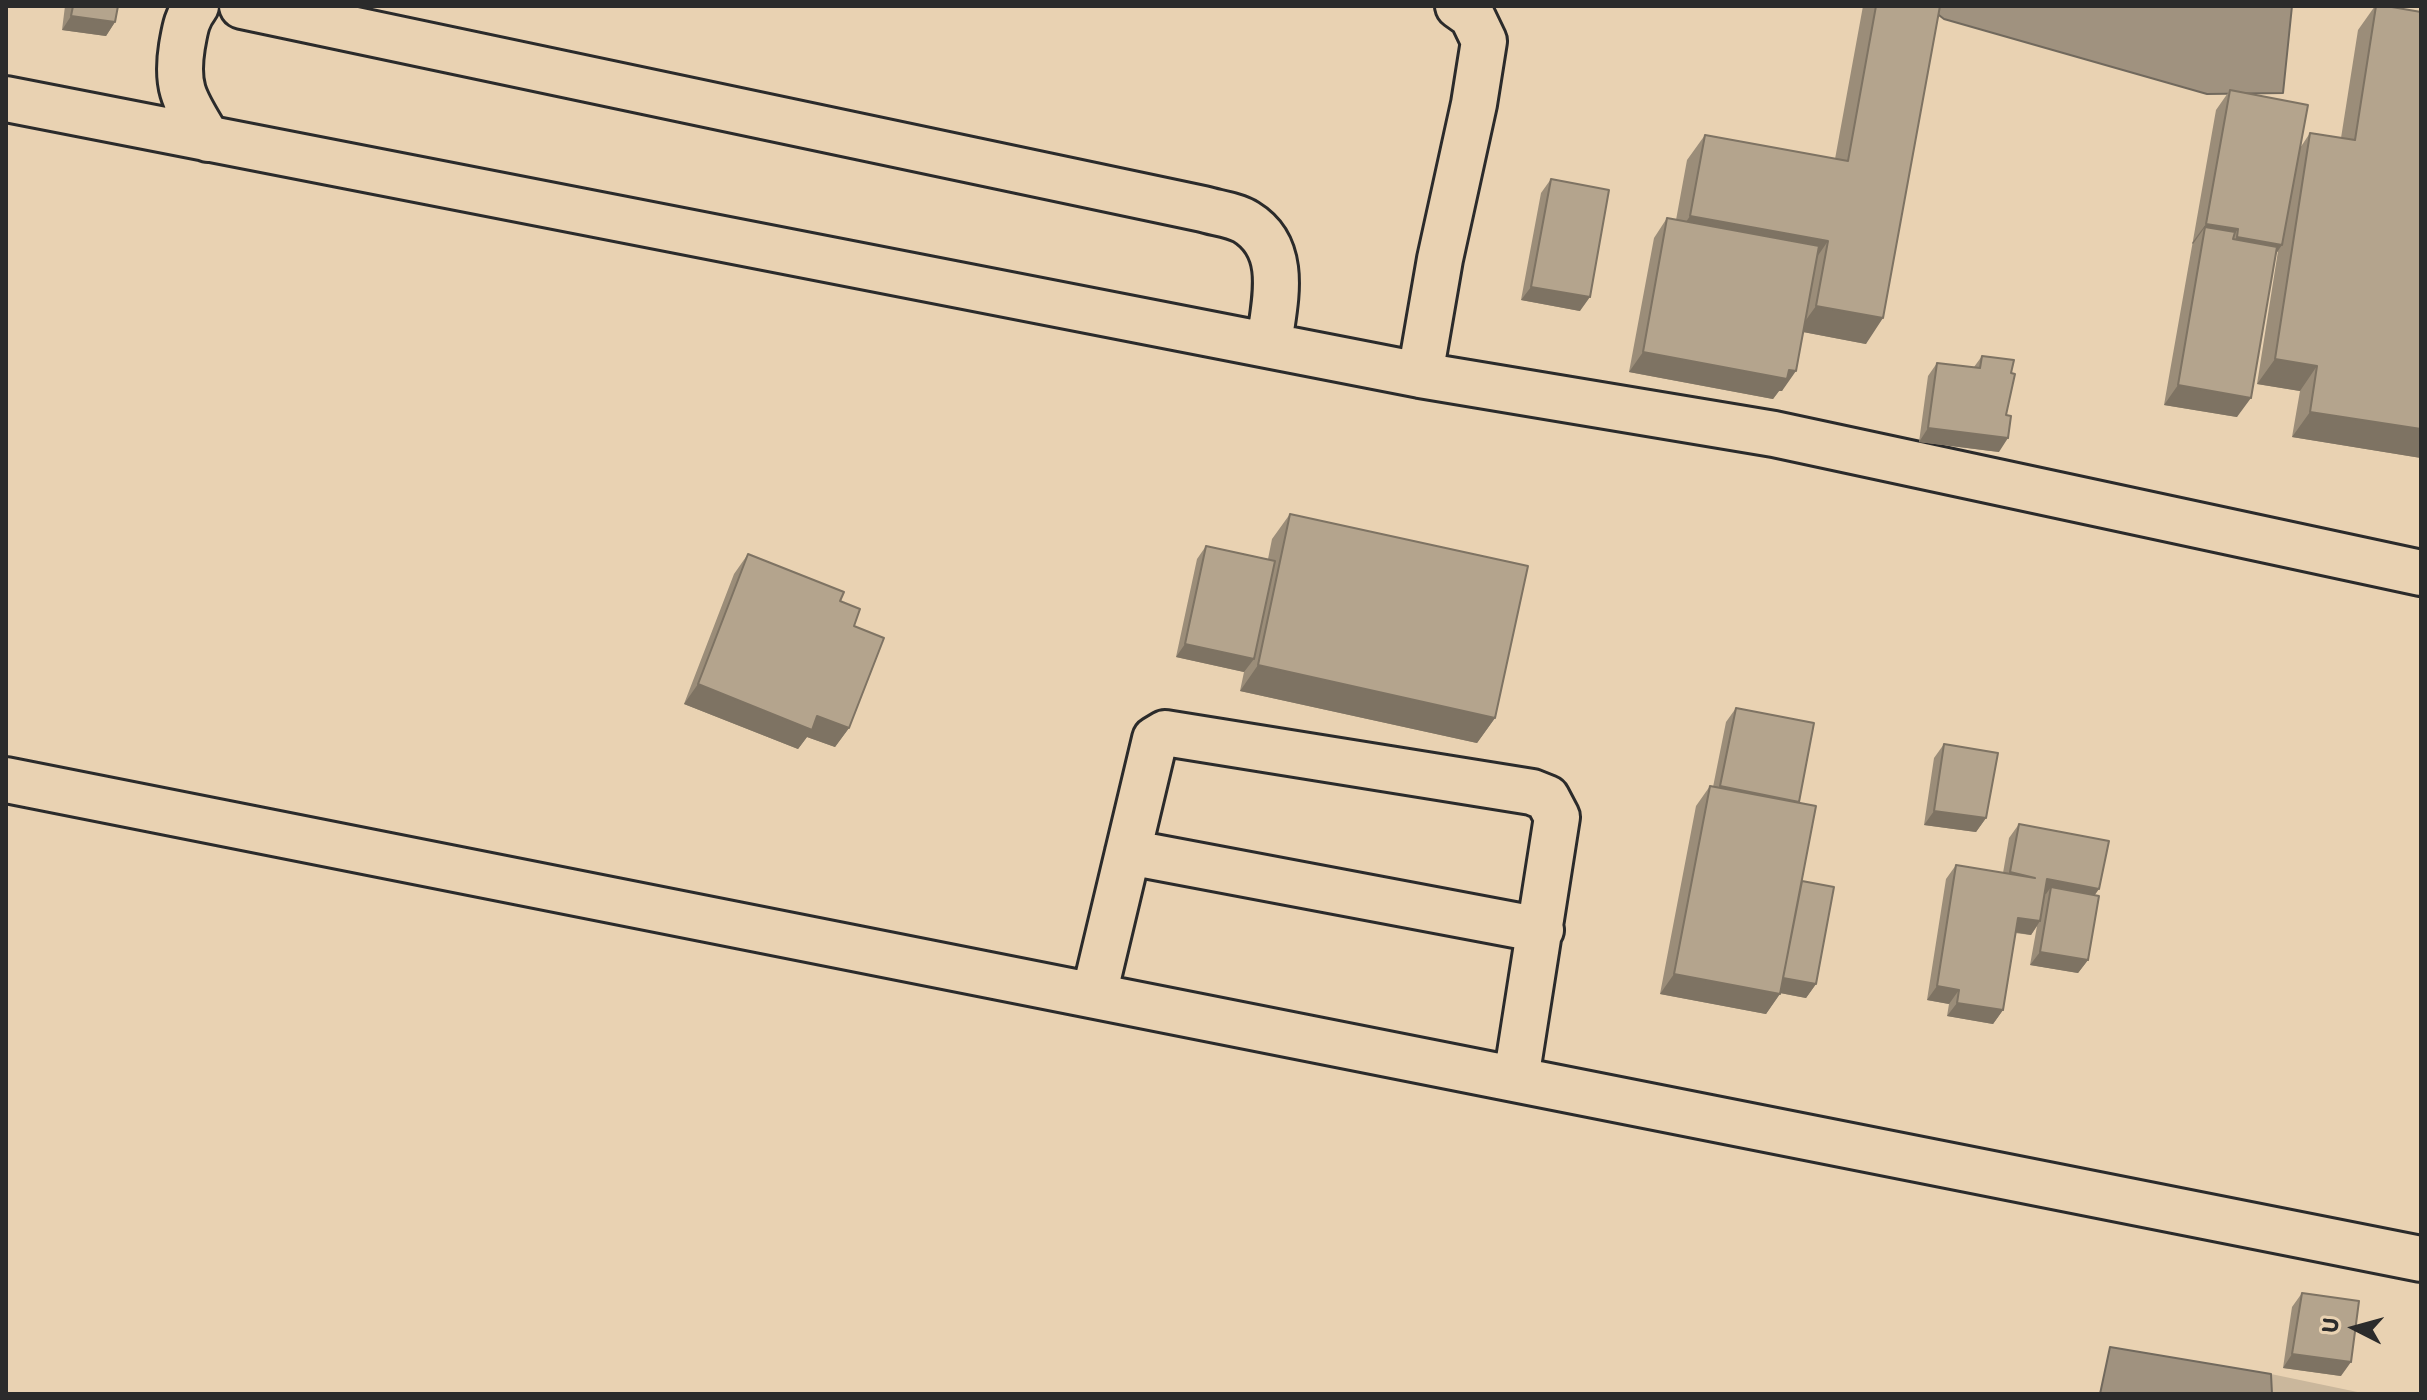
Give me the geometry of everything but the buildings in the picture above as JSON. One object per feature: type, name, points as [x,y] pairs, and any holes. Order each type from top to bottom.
[{"type":"lane","points":[[196,6],[186,19],[178,73],[184,98],[208,139]]},
{"type":"lane","points":[[242,6],[1188,206],[1246,222],[1271,247],[1277,273],[1269,345]]},
{"type":"lane","points":[[1420,375],[1484,41],[1472,16],[1458,6]]},
{"type":"lane","points":[[6,99],[1420,375],[1774,434],[2421,573]]},
{"type":"lane","points":[[1094,995],[1155,739],[1165,733],[1174,732],[1532,792],[1547,798],[1557,817],[1516,1079]]},
{"type":"lane","points":[[6,780],[2421,1259]]},
{"type":"lane","points":[[1128,852],[1541,930]]},
{"type":"shaded area","points":[[1927,6],[2292,6],[2283,93],[2207,94],[1944,19]]},
{"type":"shaded area","points":[[2110,1347],[2271,1374],[2272,1394],[2100,1394]]},
{"type":"shaded area","points":[[2271,1374],[2367,1394],[2272,1394]]}]
